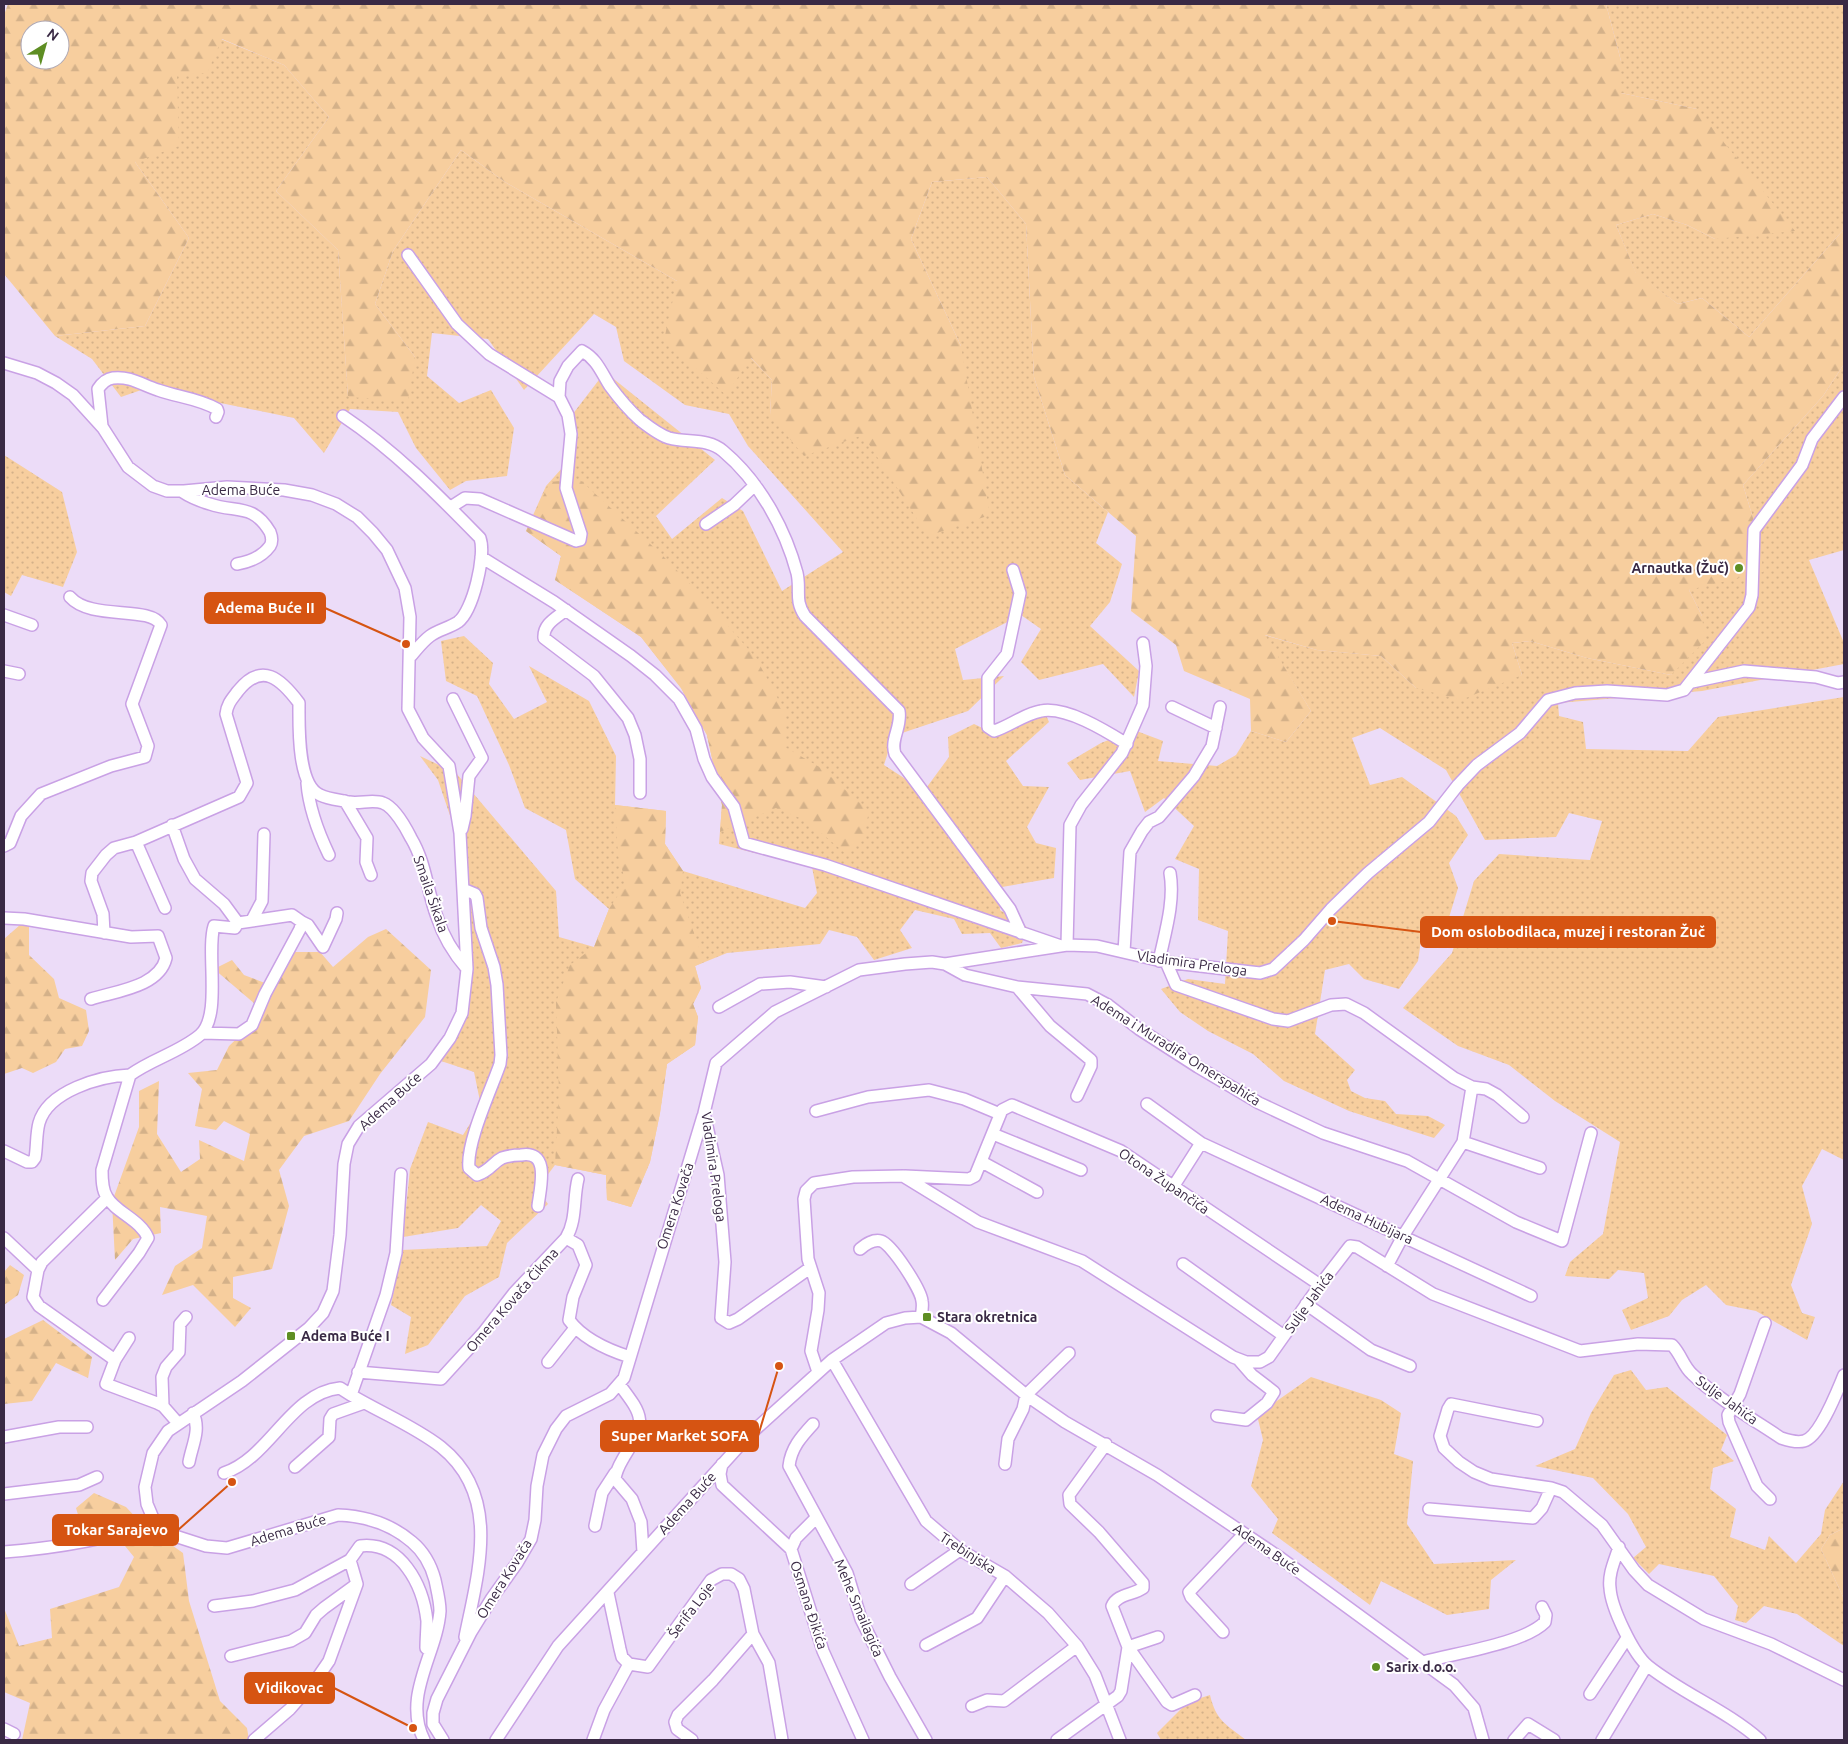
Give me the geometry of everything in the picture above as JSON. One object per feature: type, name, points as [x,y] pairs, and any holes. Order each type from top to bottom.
[{"type":"street","points":[[408,256],[457,324],[489,354],[559,398]]},
{"type":"street","points":[[451,507],[465,498],[480,499],[576,541],[580,540],[581,534],[566,488],[571,434],[568,416],[559,398],[560,381],[568,366],[582,351],[592,356],[611,386],[638,418],[650,428],[668,438],[707,442],[722,450],[755,485],[788,547],[799,580],[798,605],[805,616],[899,711],[900,720],[892,746],[895,754],[1001,896],[1010,909],[1021,933]]},
{"type":"street","name":"Adema Buće","points":[[4,363],[37,373],[56,382],[78,400],[103,428],[128,467],[140,478],[167,490],[227,488],[284,490],[312,495],[336,504],[357,518],[387,550],[405,588],[410,618],[411,656],[408,709],[423,738],[449,766],[460,833],[467,969],[462,1013],[450,1038],[431,1064],[359,1126],[348,1144],[344,1164],[340,1235],[333,1291],[324,1313],[309,1328],[242,1381],[177,1422],[163,1437],[153,1453],[145,1487],[147,1504],[155,1523],[190,1542],[227,1548],[338,1515],[356,1516],[382,1523],[403,1534],[423,1551],[433,1572],[440,1610],[418,1690],[416,1711],[418,1725],[424,1740]]},
{"type":"street","points":[[103,428],[98,389],[103,382],[111,378],[128,378],[157,390],[194,399],[217,409],[216,418]]},
{"type":"street","name":"Vladimira Preloga","points":[[810,1268],[738,1319],[729,1323],[721,1318],[724,1262],[718,1175],[704,1113],[716,1063],[775,1012],[859,970],[878,966],[932,962],[945,964],[1064,946],[1097,946],[1163,961],[1260,973],[1273,969],[1304,940],[1331,909],[1368,873],[1429,822],[1458,785],[1477,765],[1520,733],[1548,700],[1575,693],[1607,691],[1667,695],[1684,690],[1692,682],[1749,607],[1752,595],[1754,530],[1802,465],[1812,439],[1844,397]]},
{"type":"street","points":[[343,416],[380,442],[451,507],[480,538],[483,547],[474,590],[466,613],[458,622],[430,636],[411,656]]},
{"type":"street","points":[[706,524],[734,504],[755,485]]},
{"type":"street","points":[[181,491],[212,505],[243,509],[258,517],[266,526],[272,537],[272,544],[257,558],[237,564]]},
{"type":"street","points":[[482,557],[566,610],[649,670],[679,699],[696,729],[704,760],[712,777],[734,807],[744,843],[825,865],[1064,946],[1069,895],[1068,846],[1070,825],[1081,805],[1127,744],[1143,705],[1146,666],[1142,643]]},
{"type":"street","points":[[1013,570],[1020,593],[1009,649],[988,678],[988,727],[994,731],[1032,714],[1048,710],[1081,720],[1127,744]]},
{"type":"street","points":[[4,846],[10,842],[21,816],[41,794],[111,766],[145,757],[148,751],[147,741],[132,704],[161,626],[159,622],[135,614],[84,608],[76,604],[70,597]]},
{"type":"street","points":[[566,610],[544,628],[544,638],[594,676],[628,718],[635,735],[640,759],[640,793]]},
{"type":"street","points":[[4,615],[32,625]]},
{"type":"street","points":[[4,670],[19,674]]},
{"type":"street","points":[[1692,682],[1744,671],[1816,677],[1838,683],[1844,682]]},
{"type":"street","points":[[104,933],[103,914],[91,881],[92,874],[106,855],[114,848],[136,842],[239,798],[245,790],[247,783],[226,714],[227,706],[244,684],[259,674],[270,674],[288,689],[299,703],[298,729],[308,798],[316,825],[329,855]]},
{"type":"street","name":"Adema Buće","points":[[453,699],[482,758],[469,776],[465,816],[460,833]]},
{"type":"street","points":[[1172,707],[1216,728]]},
{"type":"street","points":[[1124,952],[1130,852],[1142,831],[1168,807],[1194,776],[1212,746],[1220,707]]},
{"type":"street","name":"Smaila Šikala","points":[[307,781],[311,789],[320,796],[360,804],[384,803],[391,809],[412,838],[424,868],[436,917],[458,958],[467,969]]},
{"type":"street","points":[[345,801],[367,838],[366,857],[372,875]]},
{"type":"street","points":[[172,825],[184,859],[195,879],[224,904],[238,923]]},
{"type":"street","points":[[252,920],[262,902],[264,834]]},
{"type":"street","points":[[136,842],[165,908]]},
{"type":"street","points":[[1170,873],[1172,882],[1163,961],[1176,985],[1273,1019],[1288,1021],[1331,1005],[1346,1004],[1364,1014],[1454,1078],[1472,1087],[1486,1089],[1497,1095],[1523,1117]]},
{"type":"street","points":[[463,889],[475,894],[477,898],[481,928],[494,967],[497,985],[501,1055],[500,1064],[472,1142],[468,1159],[469,1168],[477,1174],[488,1171],[500,1159],[509,1156],[528,1154],[537,1158],[542,1168],[538,1206]]},
{"type":"street","points":[[4,1151],[27,1162],[32,1162],[35,1158],[39,1124],[45,1110],[55,1099],[104,1077],[130,1075],[202,1033],[207,1026],[212,1000],[212,932],[214,926],[235,928],[238,923],[292,915],[308,925],[323,947],[337,913]]},
{"type":"street","points":[[4,918],[24,919],[131,937],[158,936],[166,958],[160,971],[149,981],[91,999]]},
{"type":"street","points":[[202,1033],[239,1034],[252,1025],[265,994],[292,947],[302,922]]},
{"type":"street","name":"Adema i Muradifa Omerspahića","points":[[945,964],[965,975],[1017,987],[1087,994],[1108,1005],[1139,1029],[1198,1067],[1259,1103],[1323,1133],[1407,1161],[1516,1222],[1562,1241],[1590,1133]]},
{"type":"street","points":[[719,1007],[760,984],[790,982],[826,986]]},
{"type":"street","points":[[1017,987],[1050,1026],[1090,1060],[1091,1066],[1077,1096]]},
{"type":"street","points":[[104,1300],[148,1238],[146,1233],[127,1214],[107,1198],[102,1170],[130,1075]]},
{"type":"street","points":[[1388,1266],[1403,1236],[1463,1142],[1472,1087]]},
{"type":"street","points":[[816,1111],[868,1097],[929,1090],[964,1099],[1000,1114],[982,1162],[975,1176],[970,1179],[903,1176],[853,1177],[827,1180],[810,1186],[806,1191],[803,1209],[810,1268],[818,1293],[818,1310],[811,1351],[818,1372]]},
{"type":"street","name":"Otona Župančića","points":[[1000,1114],[1004,1107],[1012,1104],[1088,1138],[1112,1146],[1320,1285]]},
{"type":"street","name":"Adema Hubijara","points":[[1147,1104],[1202,1143],[1531,1296]]},
{"type":"street","name":"Omera Kovača","points":[[443,1740],[433,1724],[433,1713],[437,1699],[492,1598],[517,1563],[531,1538],[535,1520],[537,1486],[543,1455],[556,1430],[566,1416],[610,1394],[624,1378],[704,1113]]},
{"type":"street","points":[[993,1134],[1081,1170]]},
{"type":"street","points":[[1463,1142],[1540,1168]]},
{"type":"street","points":[[1173,1187],[1202,1143]]},
{"type":"street","points":[[982,1162],[1037,1192]]},
{"type":"street","points":[[351,1395],[386,1294],[396,1253],[401,1174]]},
{"type":"street","name":"Sulje Jahića","points":[[903,1176],[978,1222],[1082,1261],[1215,1348],[1246,1362],[1260,1362],[1269,1357],[1350,1246],[1357,1247],[1433,1294],[1580,1351],[1638,1344],[1672,1346],[1690,1372],[1709,1390],[1781,1438],[1804,1441],[1821,1424],[1844,1374]]},
{"type":"street","points":[[566,1238],[573,1223],[574,1197],[578,1179]]},
{"type":"street","points":[[107,1198],[50,1253],[38,1270],[33,1297],[34,1302],[115,1360]]},
{"type":"street","points":[[4,1238],[38,1270]]},
{"type":"street","name":"Omera Kovača Čikma","points":[[358,1372],[441,1379],[483,1333],[514,1292],[566,1238],[578,1245],[586,1265],[569,1308],[569,1320],[575,1328]]},
{"type":"street","points":[[860,1249],[868,1242],[881,1241],[891,1247],[919,1292],[922,1302],[922,1317]]},
{"type":"street","points":[[1183,1264],[1284,1336]]},
{"type":"street","points":[[1306,1304],[1371,1350],[1410,1366]]},
{"type":"street","points":[[163,1406],[162,1377],[166,1367],[179,1352],[180,1324],[186,1317]]},
{"type":"street","name":"Adema Buće","points":[[496,1740],[558,1646],[722,1464],[832,1360],[886,1323],[922,1317],[951,1333],[1026,1396],[1065,1422],[1157,1475],[1244,1534],[1454,1685],[1474,1708],[1482,1740]]},
{"type":"street","points":[[1765,1323],[1733,1406],[1728,1414],[1729,1422],[1757,1486],[1770,1499]]},
{"type":"street","points":[[548,1362],[575,1328],[609,1350],[630,1357]]},
{"type":"street","points":[[129,1338],[115,1360],[106,1384],[163,1406],[177,1422]]},
{"type":"street","points":[[1005,1464],[1008,1439],[1023,1410],[1026,1396],[1069,1353]]},
{"type":"street","points":[[1217,1416],[1246,1420],[1267,1403],[1274,1392],[1252,1375],[1238,1359]]},
{"type":"street","name":"Trebinjska","points":[[832,1360],[926,1521],[960,1550],[1005,1576],[1048,1613],[1077,1646],[1095,1675],[1120,1740]]},
{"type":"street","points":[[595,1526],[602,1493],[616,1473],[640,1427],[638,1412],[619,1384]]},
{"type":"street","points":[[224,1474],[232,1471],[260,1450],[294,1414],[318,1394],[340,1388],[414,1430],[441,1448],[459,1466],[478,1503],[482,1529],[477,1575],[462,1653]]},
{"type":"street","points":[[295,1466],[329,1437],[331,1433],[330,1418],[334,1414],[364,1403]]},
{"type":"street","points":[[1537,1422],[1451,1404],[1440,1436],[1444,1448],[1474,1472],[1491,1478],[1564,1492],[1602,1525],[1634,1570],[1648,1585],[1704,1618],[1771,1644],[1844,1680]]},
{"type":"street","points":[[188,1462],[197,1430],[197,1423],[193,1413]]},
{"type":"street","name":"Mehe Smailagića","points":[[813,1424],[797,1441],[790,1457],[789,1466],[847,1573],[861,1619],[890,1677],[926,1740]]},
{"type":"street","points":[[4,1437],[59,1427],[87,1427]]},
{"type":"street","points":[[1106,1444],[1069,1495],[1070,1504],[1099,1532],[1143,1583],[1143,1588],[1116,1599],[1112,1606],[1128,1647],[1167,1702],[1172,1705],[1179,1704],[1195,1695]]},
{"type":"street","name":"Osmana Đikića","points":[[722,1464],[720,1474],[722,1485],[791,1549],[823,1651],[863,1740]]},
{"type":"street","points":[[616,1473],[618,1483],[632,1500],[641,1522],[643,1552]]},
{"type":"street","points":[[4,1494],[79,1485],[97,1477]]},
{"type":"street","points":[[1429,1509],[1533,1518],[1542,1508],[1551,1488]]},
{"type":"street","points":[[791,1549],[796,1538],[816,1518]]},
{"type":"street","points":[[4,1552],[48,1548],[116,1536],[155,1523]]},
{"type":"street","points":[[1223,1632],[1191,1597],[1190,1592],[1244,1534]]},
{"type":"street","points":[[214,1606],[253,1601],[295,1590],[350,1560],[360,1546],[374,1544],[400,1559],[419,1588],[426,1621],[426,1662]]},
{"type":"street","points":[[1619,1547],[1610,1576],[1610,1589],[1627,1638],[1647,1665],[1743,1725],[1760,1740]]},
{"type":"street","points":[[911,1584],[960,1550]]},
{"type":"street","points":[[254,1740],[290,1709],[318,1677],[329,1661],[358,1584],[350,1560]]},
{"type":"street","name":"Šerifa Loje","points":[[629,1664],[640,1668],[648,1667],[711,1580],[722,1574],[731,1574],[738,1579],[744,1589],[753,1634],[769,1663],[782,1740]]},
{"type":"street","points":[[926,1645],[977,1618],[1005,1576]]},
{"type":"street","points":[[231,1656],[258,1647],[291,1641],[305,1633],[316,1615],[324,1608],[358,1584]]},
{"type":"street","points":[[593,1740],[604,1710],[629,1664],[622,1657],[608,1592]]},
{"type":"street","points":[[1423,1662],[1496,1645],[1533,1632],[1545,1622],[1546,1615],[1542,1607]]},
{"type":"street","points":[[692,1740],[678,1729],[675,1722],[678,1716],[713,1680],[753,1634]]},
{"type":"street","points":[[1128,1647],[1158,1637]]},
{"type":"street","points":[[1590,1694],[1619,1647],[1627,1638]]},
{"type":"street","points":[[972,1706],[987,1700],[1004,1701],[1077,1646]]},
{"type":"street","points":[[1057,1740],[1118,1696],[1121,1691],[1128,1647]]},
{"type":"street","points":[[1602,1740],[1647,1665]]},
{"type":"street","points":[[1514,1740],[1528,1724],[1554,1740]]},
{"type":"green space","points":[[8,4],[1606,4],[1621,61],[1621,93],[1697,109],[1795,231],[1715,239],[1687,225],[1653,214],[1616,225],[1636,273],[1678,304],[1702,298],[1749,337],[1844,229],[1844,364],[1823,396],[1743,485],[1760,541],[1763,572],[1689,590],[1702,616],[1705,641],[1671,675],[1587,658],[1530,641],[1512,643],[1522,675],[1461,700],[1416,688],[1381,656],[1317,650],[1265,635],[1311,711],[1286,742],[1251,731],[1250,699],[1184,671],[1176,645],[1131,611],[1136,536],[1065,475],[1034,377],[1026,224],[987,177],[932,182],[911,239],[961,346],[990,515],[928,536],[863,435],[804,456],[770,415],[772,380],[751,358],[726,395],[664,340],[677,281],[505,182],[461,150],[393,251],[375,304],[415,357],[408,401],[348,397],[338,250],[276,191],[329,117],[284,65],[222,39],[207,73],[177,75],[179,146],[135,162],[189,238],[145,326],[55,336],[4,274],[4,15]]},
{"type":"green space","points":[[1606,4],[1844,4],[1844,229],[1749,337],[1702,298],[1678,304],[1636,274],[1616,225],[1653,214],[1687,225],[1715,239],[1697,109],[1621,93],[1621,61]]},
{"type":"green space","points":[[221,39],[284,65],[329,117],[276,191],[338,250],[348,396],[415,357],[375,304],[393,251],[461,150],[505,182],[677,281],[772,380],[770,415],[961,346],[911,239],[932,182],[987,177],[1026,224],[1034,377],[1065,475],[1108,512],[1096,543],[1122,564],[1110,602],[1090,626],[1139,671],[1134,697],[1103,664],[1039,680],[1021,662],[1041,629],[1021,615],[955,649],[963,680],[1004,676],[968,711],[893,736],[884,765],[924,791],[949,757],[948,737],[974,724],[997,735],[1045,713],[1049,722],[1006,761],[1023,786],[1049,787],[1027,827],[1036,843],[1056,848],[1054,878],[1002,887],[1000,910],[1027,927],[1022,943],[1001,948],[990,933],[962,934],[954,919],[915,910],[900,930],[912,948],[874,960],[857,937],[829,930],[820,944],[727,953],[695,966],[701,988],[693,1004],[698,1017],[695,1045],[667,1064],[650,1162],[631,1207],[607,1200],[606,1175],[555,1165],[537,1189],[548,1204],[507,1243],[499,1277],[465,1296],[428,1345],[405,1354],[411,1317],[391,1305],[402,1250],[487,1246],[501,1221],[481,1205],[458,1228],[403,1237],[410,1169],[428,1122],[463,1135],[481,1106],[474,1072],[438,1060],[471,977],[468,869],[438,780],[420,756],[456,773],[556,891],[559,937],[594,947],[609,909],[575,879],[566,830],[525,808],[509,765],[477,696],[446,681],[441,641],[464,636],[493,663],[489,684],[514,719],[547,702],[529,666],[589,701],[616,756],[615,805],[666,811],[665,844],[683,871],[805,908],[817,893],[812,867],[719,844],[722,805],[707,735],[681,688],[641,637],[555,580],[561,556],[526,531],[546,486],[572,457],[572,415],[605,372],[715,460],[656,516],[672,539],[722,498],[743,511],[782,591],[843,552],[748,446],[729,414],[685,405],[624,361],[616,327],[594,314],[524,390],[488,339],[432,333],[427,376],[459,403],[491,390],[514,428],[507,476],[466,481],[450,490],[416,448],[398,412],[350,409],[324,453],[294,418],[147,388],[121,397],[92,359],[55,336],[145,326],[189,238],[135,162],[177,75]]},
{"type":"green space","points":[[1844,364],[1844,550],[1809,560],[1844,643],[1844,664],[1702,691],[1558,703],[1559,716],[1583,722],[1586,749],[1688,751],[1718,717],[1844,697],[1844,1160],[1822,1149],[1802,1186],[1812,1224],[1791,1285],[1802,1313],[1815,1317],[1807,1340],[1756,1311],[1726,1305],[1706,1285],[1682,1300],[1669,1316],[1631,1330],[1622,1310],[1648,1298],[1644,1273],[1618,1270],[1609,1279],[1565,1276],[1570,1262],[1603,1234],[1620,1142],[1555,1101],[1509,1065],[1458,1046],[1403,1008],[1452,953],[1474,881],[1499,854],[1590,860],[1602,821],[1569,813],[1556,837],[1485,840],[1446,770],[1380,728],[1352,738],[1370,785],[1402,777],[1456,816],[1468,835],[1449,863],[1458,888],[1447,924],[1423,927],[1418,961],[1399,989],[1364,979],[1349,964],[1325,970],[1315,1034],[1355,1070],[1347,1080],[1351,1091],[1365,1098],[1385,1101],[1396,1114],[1428,1116],[1445,1125],[1434,1138],[1349,1111],[1284,1081],[1253,1054],[1208,1031],[1180,1012],[1161,989],[1188,979],[1225,984],[1228,931],[1198,920],[1199,869],[1175,859],[1194,826],[1164,798],[1145,812],[1130,771],[1080,780],[1067,763],[1101,743],[1134,730],[1163,741],[1158,761],[1217,766],[1236,755],[1251,731],[1286,742],[1311,711],[1264,635],[1317,650],[1381,656],[1416,688],[1522,675],[1512,643],[1530,641],[1587,658],[1671,675],[1702,616],[1689,590],[1760,541],[1743,485],[1823,396]]},
{"type":"green space","points":[[4,455],[62,492],[77,552],[63,587],[22,575],[11,596],[4,592]]},
{"type":"green space","points":[[579,479],[660,553],[700,594],[756,658],[784,710],[785,747],[821,768],[869,811],[863,840],[845,853],[807,821],[776,808],[720,832],[722,805],[707,735],[681,688],[641,637],[555,580],[561,556],[526,531],[550,482]]},
{"type":"green space","points":[[615,805],[666,811],[665,844],[683,871],[680,893],[704,962],[695,966],[701,988],[693,1004],[698,1017],[695,1045],[667,1064],[650,1162],[631,1207],[607,1200],[606,1175],[555,1165],[559,1092],[556,1002],[570,965],[594,947],[609,909],[626,883],[618,855]]},
{"type":"green space","points":[[29,917],[29,955],[54,979],[59,998],[86,1010],[89,1031],[82,1046],[65,1049],[56,1062],[33,1073],[22,1068],[4,1074],[4,939]]},
{"type":"green space","points":[[386,929],[431,970],[425,1017],[380,1074],[349,1121],[304,1136],[279,1170],[289,1206],[272,1269],[233,1277],[233,1298],[251,1308],[235,1327],[193,1285],[162,1295],[175,1266],[202,1248],[207,1216],[160,1207],[161,1233],[133,1239],[115,1260],[112,1202],[139,1127],[139,1091],[159,1081],[157,1134],[181,1172],[200,1159],[199,1140],[244,1161],[250,1134],[224,1121],[216,1130],[195,1126],[202,1089],[188,1073],[217,1070],[229,1046],[251,1025],[255,1004],[214,969],[232,960],[244,975],[270,985],[286,952],[320,952],[333,967],[368,937]]},
{"type":"green space","points":[[10,1265],[24,1275],[18,1295],[4,1305],[4,1272]]},
{"type":"green space","points":[[43,1320],[92,1357],[88,1378],[56,1363],[32,1401],[4,1404],[4,1339]]},
{"type":"green space","points":[[1631,1370],[1646,1390],[1667,1387],[1727,1435],[1721,1450],[1734,1461],[1713,1468],[1710,1489],[1736,1509],[1730,1537],[1765,1550],[1769,1536],[1796,1563],[1821,1534],[1825,1510],[1844,1481],[1844,1528],[1830,1535],[1821,1549],[1844,1599],[1844,1646],[1797,1614],[1764,1606],[1746,1623],[1735,1620],[1738,1606],[1714,1576],[1659,1564],[1649,1574],[1633,1558],[1646,1547],[1628,1514],[1593,1478],[1535,1466],[1575,1449],[1591,1413],[1614,1375]]},
{"type":"green space","points":[[1311,1377],[1381,1400],[1401,1413],[1394,1454],[1413,1461],[1407,1524],[1434,1564],[1516,1560],[1491,1580],[1489,1609],[1447,1615],[1381,1581],[1370,1605],[1272,1533],[1278,1519],[1251,1486],[1263,1440],[1257,1415]]},
{"type":"green space","points":[[94,1493],[126,1507],[142,1524],[183,1553],[189,1601],[220,1701],[247,1728],[249,1740],[22,1740],[30,1703],[4,1692],[4,1608],[19,1646],[52,1638],[50,1609],[119,1587],[134,1557],[125,1546],[84,1535],[76,1508]]},
{"type":"green space","points":[[1844,1528],[1844,1599],[1821,1549],[1830,1535]]},
{"type":"green space","points":[[1210,1695],[1215,1711],[1223,1722],[1246,1740],[1161,1740],[1157,1733],[1188,1702]]},
{"type":"place","name":"Arnautka (Žuč)","points":[[1739,568]]},
{"type":"place","name":"Adema Buće II","points":[[406,644]]},
{"type":"place","name":"Dom oslobodilaca, muzej i restoran Žuč","points":[[1332,921]]},
{"type":"place","name":"Stara okretnica","points":[[927,1317]]},
{"type":"place","name":"Adema Buće I","points":[[291,1336]]},
{"type":"place","name":"Super Market SOFA","points":[[779,1366]]},
{"type":"place","name":"Tokar Sarajevo","points":[[232,1482]]},
{"type":"place","name":"Sarix d.o.o.","points":[[1376,1667]]},
{"type":"place","name":"Vidikovac","points":[[413,1728]]}]
